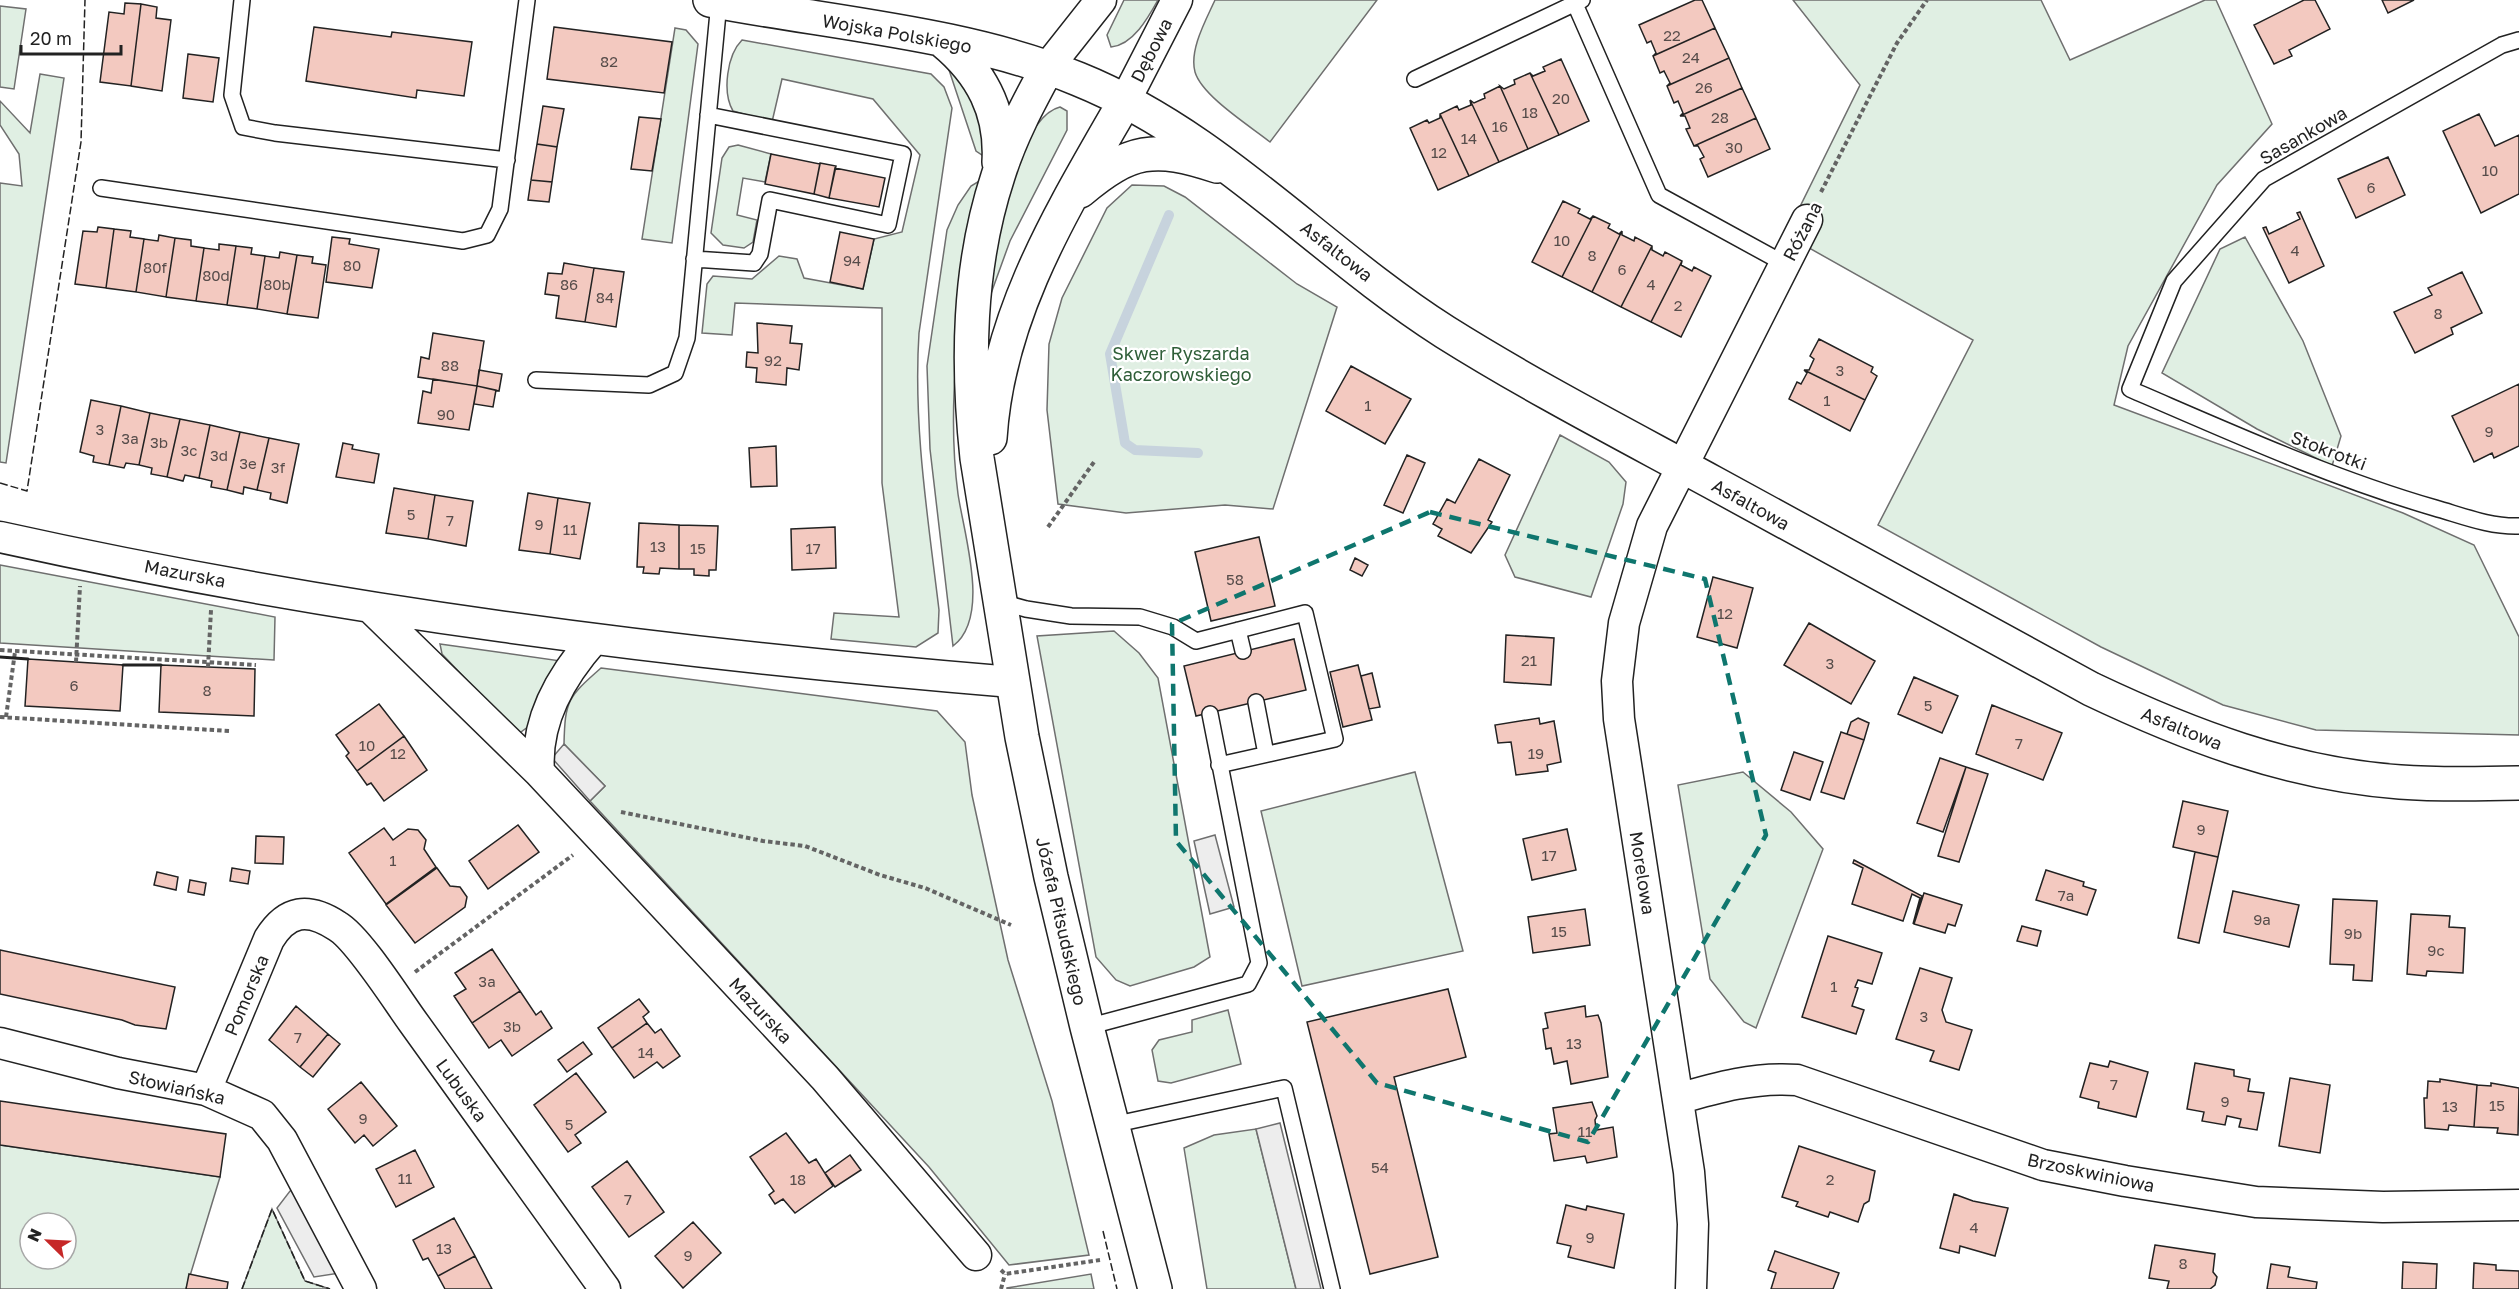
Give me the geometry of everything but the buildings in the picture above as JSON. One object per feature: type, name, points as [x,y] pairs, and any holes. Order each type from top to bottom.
[{"type":"street","points":[[1048,67],[1101,0]]},
{"type":"street","name":"Dębowa","points":[[1125,100],[1177,0]]},
{"type":"street","name":"Wojska Polskiego","points":[[715,1],[943,41],[999,53],[1048,67]]},
{"type":"street","name":"Józefa Piłsudskiego","points":[[943,41],[970,67],[992,102],[999,143],[998,174]]},
{"type":"street","name":"Asfaltowa","points":[[1048,67],[1125,100],[1173,127],[1244,176],[1433,324],[1682,466],[2091,688],[2187,732],[2259,756],[2342,775],[2432,784],[2519,783]]},
{"type":"street","name":"Józefa Piłsudskiego","points":[[1048,67],[1016,129],[998,174],[979,257],[971,348],[977,458],[993,548],[1012,682],[1049,866],[1087,1027],[1155,1289]]},
{"type":"street","name":"Józefa Piłsudskiego","points":[[993,548],[989,461],[995,392],[1018,305],[1063,210],[1125,100]]},
{"type":"street","name":"Józefa Piłsudskiego","points":[[1063,210],[1077,193],[1101,173],[1125,158],[1137,155],[1169,154],[1193,158],[1244,176]]},
{"type":"street","name":"Różana","points":[[1682,466],[1807,220]]},
{"type":"street","name":"Morelowa","points":[[1682,466],[1652,526],[1628,603],[1617,681],[1619,719],[1692,1199],[1691,1289]]},
{"type":"street","name":"Mazurska","points":[[0,537],[370,607],[594,639],[772,661],[1012,682]]},
{"type":"street","name":"Mazurska","points":[[370,607],[539,772],[825,1078],[976,1255]]},
{"type":"street","points":[[539,772],[537,750],[551,703],[562,678],[594,639]]},
{"type":"street","name":"Lubuska","points":[[302,914],[326,919],[340,927],[391,991],[605,1289]]},
{"type":"street","name":"Pomorska","points":[[206,1090],[269,939],[278,924],[291,916],[302,914]]},
{"type":"street","name":"Słowiańska","points":[[0,1043],[118,1073],[206,1090],[262,1115],[282,1140],[361,1289]]},
{"type":"street","name":"Brzoskwiniowa","points":[[1678,1099],[1736,1082],[1773,1078],[1797,1080],[2043,1165],[2125,1181],[2256,1202],[2383,1207],[2519,1205]]},
{"type":"lane","points":[[242,0],[232,95],[243,127],[275,134],[507,160]]},
{"type":"lane","points":[[101,188],[463,242],[487,235],[500,209],[527,0]]},
{"type":"lane","points":[[536,380],[649,385],[675,373],[687,338],[708,115],[715,1]]},
{"type":"lane","points":[[1415,79],[1578,2],[1659,195],[1785,264]]},
{"type":"lane","name":"Sasankowa","points":[[2130,389],[2174,281],[2264,178],[2502,45],[2519,40]]},
{"type":"lane","points":[[694,259],[754,263],[760,254],[770,200],[888,225],[903,154],[708,115]]},
{"type":"lane","name":"Stokrotki","points":[[2130,389],[2234,434],[2392,496],[2498,526],[2519,526]]},
{"type":"lane","points":[[1000,602],[1026,609],[1071,616],[1140,617],[1173,627],[1196,641],[1305,613],[1335,739],[1219,765]]},
{"type":"lane","points":[[1238,630],[1243,651]]},
{"type":"lane","points":[[1256,702],[1266,754]]},
{"type":"lane","points":[[1087,1027],[1248,984],[1259,963],[1210,714]]},
{"type":"lane","points":[[1112,1125],[1284,1088],[1332,1289]]},
{"type":"path","name":"Różana","points":[[1807,220],[1897,43],[1927,0]]},
{"type":"path","points":[[1048,527],[1094,462]]},
{"type":"path","points":[[76,662],[81,576]]},
{"type":"path","points":[[208,665],[212,600]]},
{"type":"path","points":[[0,650],[208,665],[256,665]]},
{"type":"path","points":[[6,717],[15,652]]},
{"type":"path","points":[[0,717],[229,731]]},
{"type":"path","points":[[572,808],[637,814],[675,824],[805,846],[880,875],[925,888],[1011,925]]},
{"type":"path","points":[[391,991],[580,849]]},
{"type":"path","points":[[976,1255],[995,1262],[1005,1274]]},
{"type":"path","points":[[1005,1274],[1100,1260]]},
{"type":"path","points":[[1001,1289],[1005,1274]]},
{"type":"highlighted area","points":[[1430,512],[1705,579],[1766,835],[1588,1142],[1377,1083],[1176,841],[1172,624]]},
{"type":"green space","points":[[1124,0],[1158,0],[1145,22],[1133,36],[1111,47],[1107,35]]},
{"type":"green space","points":[[1215,0],[1377,0],[1270,142],[1207,91],[1195,72],[1196,45]]},
{"type":"green space","points":[[1793,0],[2041,0],[2070,60],[2205,0],[2216,0],[2272,124],[2217,185],[2128,346],[2114,405],[2403,513],[2474,545],[2519,637],[2519,735],[2316,730],[2223,705],[2101,647],[1878,525],[1973,340],[1786,235],[1860,85]]},
{"type":"green space","points":[[0,6],[26,9],[14,89],[0,87]]},
{"type":"green space","points":[[675,28],[686,30],[698,44],[672,243],[642,239]]},
{"type":"green space","points":[[742,40],[931,74],[944,87],[952,108],[919,333],[918,368],[920,437],[939,610],[938,633],[916,647],[831,639],[834,613],[899,617],[882,483],[882,308],[735,303],[732,335],[702,333],[707,284],[713,276],[752,279],[779,256],[797,259],[804,278],[863,289],[874,239],[902,232],[920,155],[873,99],[782,79],[772,122],[733,111],[728,94],[728,74],[733,55]]},
{"type":"green space","points":[[949,70],[962,78],[980,99],[985,157],[976,151]]},
{"type":"green space","points":[[40,74],[64,78],[6,463],[0,462],[0,183],[22,186],[19,154],[0,125],[0,101],[30,133]]},
{"type":"green space","points":[[1060,107],[1067,111],[1067,130],[1010,241],[976,335],[994,245],[1014,172],[1027,141],[1042,118]]},
{"type":"green space","points":[[738,145],[771,154],[765,182],[743,178],[737,215],[757,220],[753,242],[744,248],[723,245],[711,233],[722,158],[729,147]]},
{"type":"green space","points":[[981,180],[958,337],[953,415],[958,494],[969,552],[973,596],[971,616],[964,633],[953,646],[930,449],[927,366],[947,230],[958,205],[971,186]]},
{"type":"green space","name":"Skwer Ryszarda Kaczorowskiego","points":[[1132,185],[1164,186],[1185,197],[1297,284],[1337,307],[1273,509],[1225,505],[1126,513],[1058,504],[1047,410],[1049,344],[1062,298],[1107,208]]},
{"type":"green space","points":[[2245,237],[2303,341],[2341,436],[2332,466],[2257,429],[2162,373],[2220,249]]},
{"type":"green space","points":[[1560,435],[1609,462],[1626,482],[1623,504],[1591,597],[1515,577],[1505,555]]},
{"type":"green space","points":[[0,565],[275,617],[274,660],[0,643]]},
{"type":"green space","points":[[1114,631],[1139,653],[1158,678],[1210,957],[1194,967],[1130,986],[1116,980],[1096,957],[1037,636]]},
{"type":"green space","points":[[440,644],[561,661],[532,724],[518,734],[442,654]]},
{"type":"green space","points":[[601,668],[937,711],[965,742],[972,795],[1008,960],[1052,1101],[1089,1255],[1009,1265],[929,1167],[590,801],[605,786],[564,744],[565,729],[570,700],[581,686]]},
{"type":"green space","points":[[1415,772],[1463,951],[1302,986],[1261,811]]},
{"type":"green space","points":[[1743,772],[1791,812],[1823,849],[1756,1028],[1744,1022],[1710,979],[1678,785]]},
{"type":"green space","points":[[1228,1010],[1241,1064],[1171,1083],[1158,1081],[1152,1050],[1159,1040],[1192,1032],[1192,1020]]},
{"type":"green space","points":[[1256,1129],[1296,1289],[1207,1289],[1184,1148],[1214,1135]]},
{"type":"green space","points":[[0,1145],[220,1177],[186,1289],[0,1289]]},
{"type":"green space","points":[[272,1209],[305,1281],[330,1289],[242,1289]]},
{"type":"green space","points":[[1091,1274],[1094,1289],[1007,1289],[1007,1288]]},
{"type":"shaded area","points":[[564,744],[605,786],[590,801],[552,758]]},
{"type":"shaded area","points":[[1215,835],[1234,907],[1210,914],[1194,841]]},
{"type":"shaded area","points":[[1280,1123],[1321,1289],[1296,1289],[1256,1129]]},
{"type":"shaded area","points":[[295,1189],[340,1273],[314,1277],[277,1208],[290,1191]]},
{"type":"waterway","points":[[1169,215],[1110,354],[1125,443],[1135,450],[1198,453]]},
{"type":"fence","points":[[0,483],[27,491],[81,142],[85,0]]},
{"type":"fence","points":[[242,1289],[272,1209],[305,1281],[330,1289]]},
{"type":"fence","points":[[1103,1231],[1117,1289]]},
{"type":"wall","points":[[0,657],[28,659]]},
{"type":"wall","points":[[123,665],[161,665]]}]
